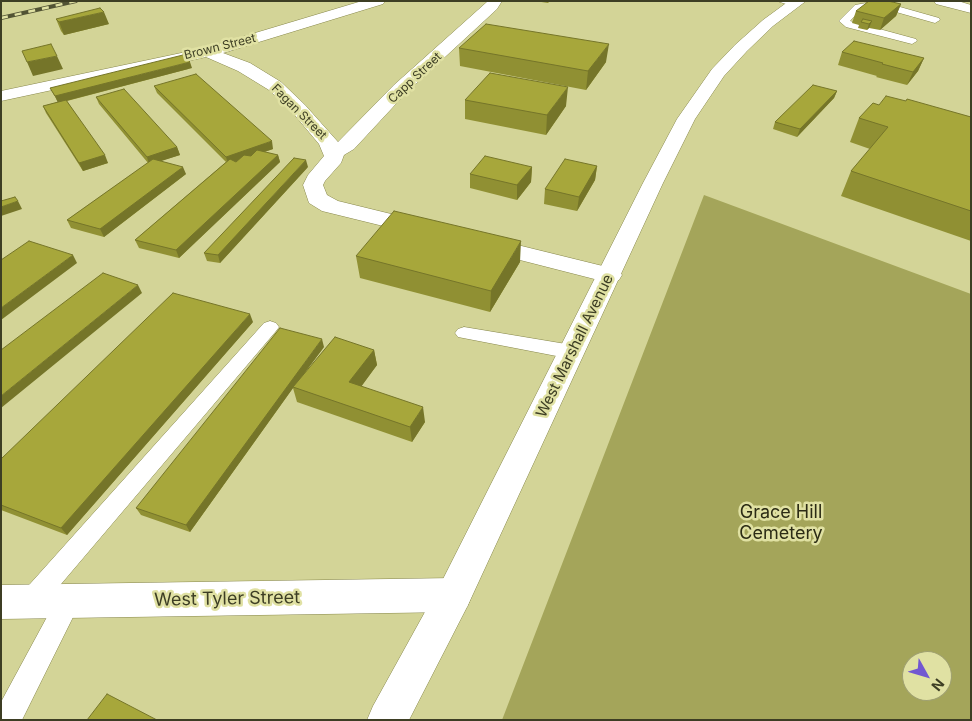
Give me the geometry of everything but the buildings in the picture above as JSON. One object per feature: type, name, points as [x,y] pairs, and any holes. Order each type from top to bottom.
[{"type":"street","name":"Brown Street","points":[[1,96],[208,52],[378,1]]},
{"type":"street","name":"Capp Street","points":[[334,153],[347,146],[400,89],[492,6],[495,1]]},
{"type":"street","points":[[793,2],[812,1]]},
{"type":"street","points":[[941,1],[971,10]]},
{"type":"street","name":"West Marshall Avenue","points":[[387,720],[454,595],[657,175],[686,119],[704,93],[741,48],[793,2]]},
{"type":"street","name":"Fagan Street","points":[[208,52],[244,67],[281,91],[328,142],[334,153],[334,159],[315,179],[313,185],[317,198],[330,206],[610,275]]},
{"type":"street","name":"West Tyler Street","points":[[15,602],[454,595]]},
{"type":"lane","points":[[912,41],[850,25],[844,20],[858,8],[872,5],[890,7],[935,20]]},
{"type":"lane","points":[[15,602],[270,327]]},
{"type":"lane","points":[[464,334],[572,352]]},
{"type":"lane","points":[[7,720],[69,601]]},
{"type":"green space","name":"Grace Hill Cemetery","points":[[704,195],[971,294],[971,720],[502,720]]},
{"type":"railway","points":[[1,18],[76,1]]}]
